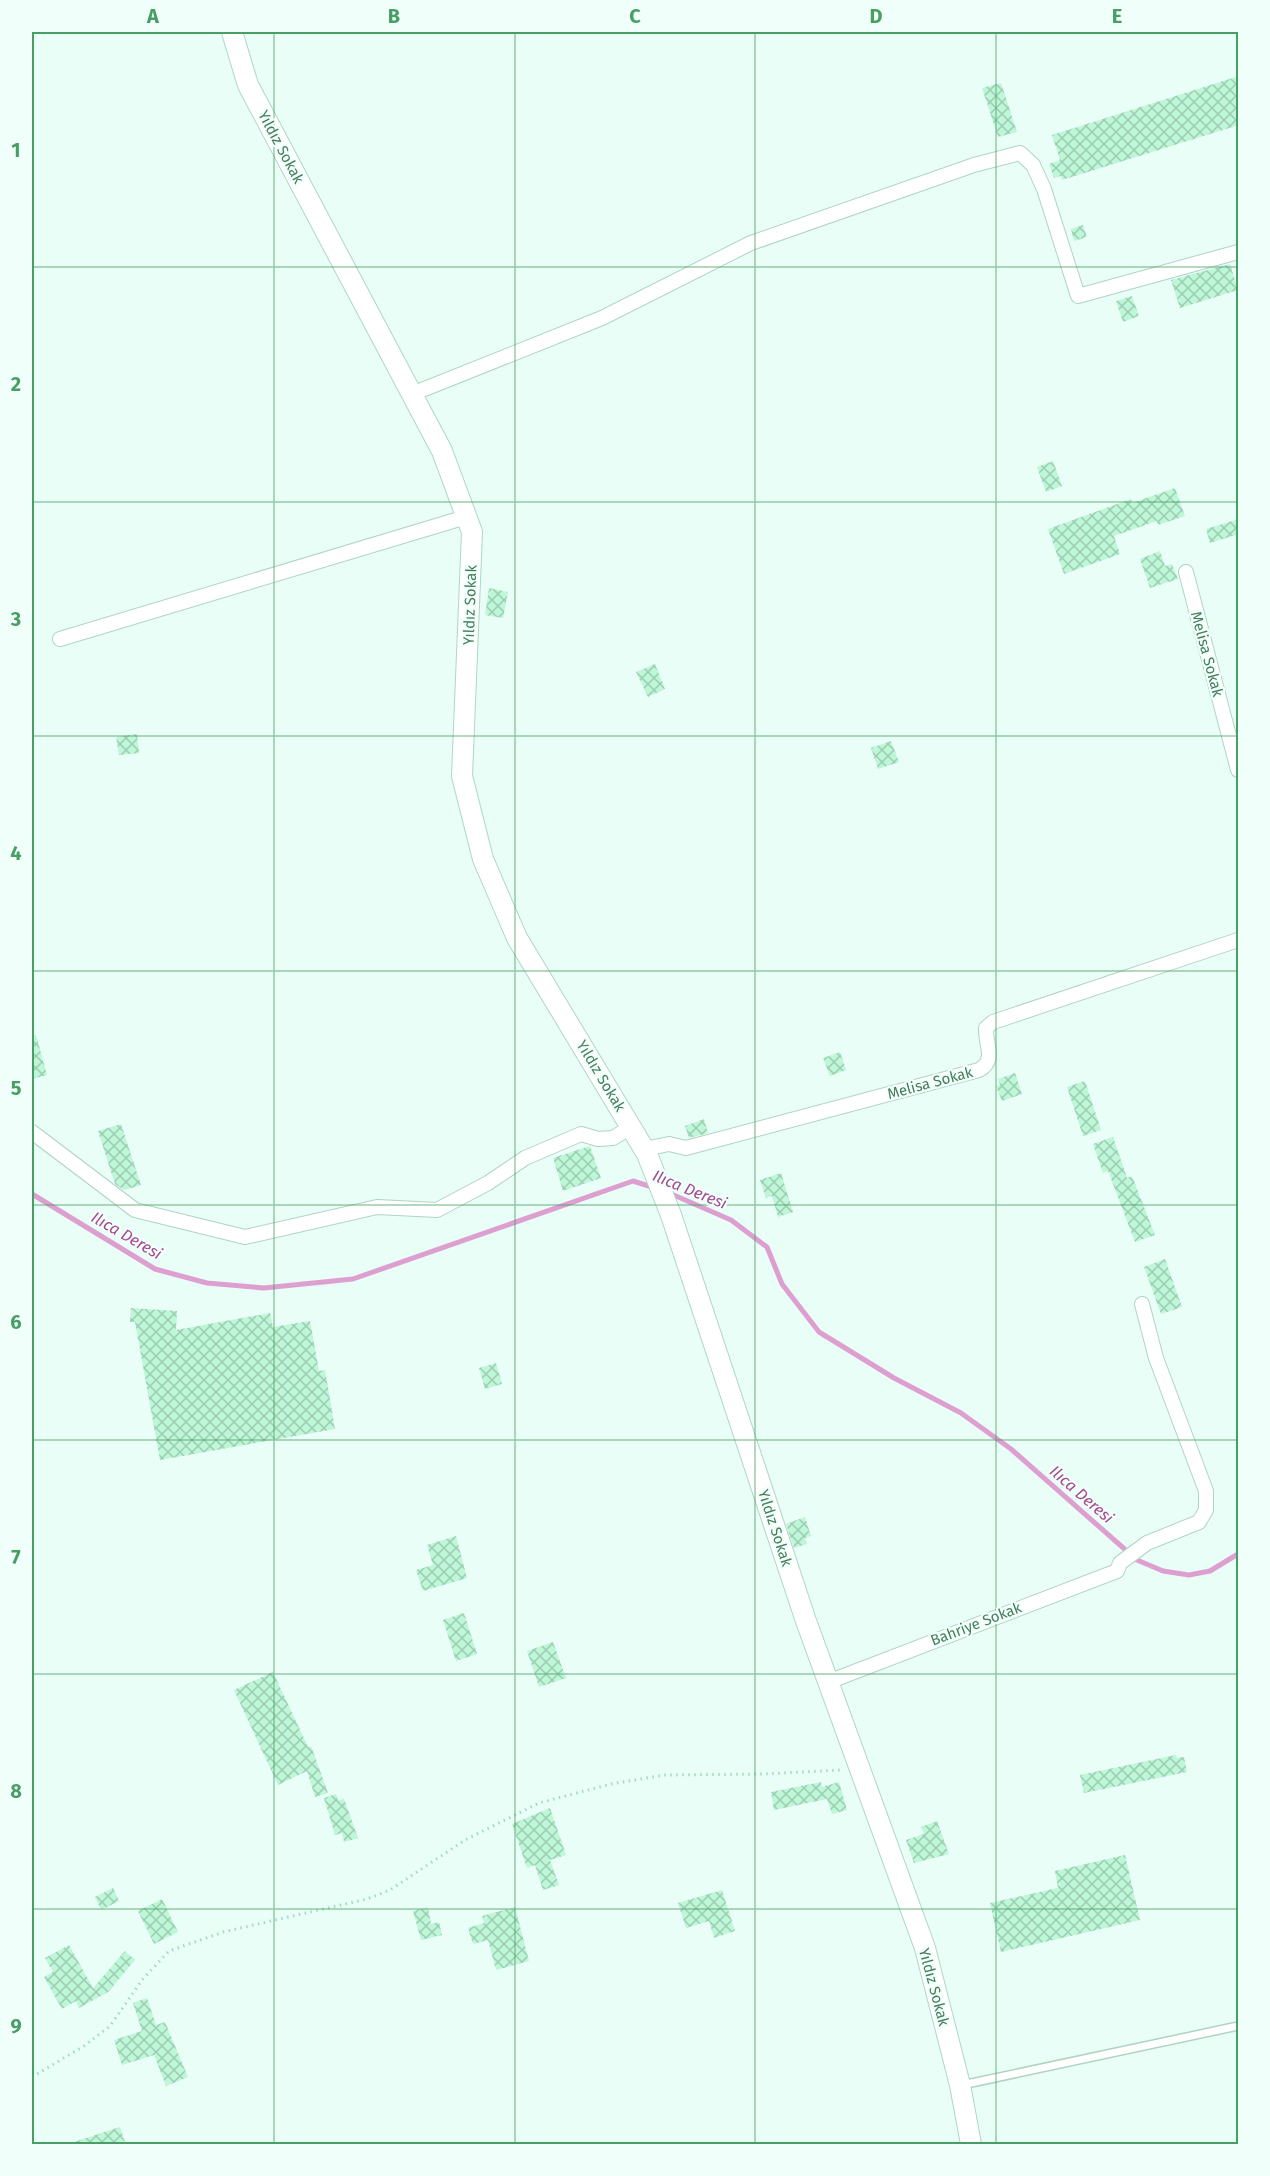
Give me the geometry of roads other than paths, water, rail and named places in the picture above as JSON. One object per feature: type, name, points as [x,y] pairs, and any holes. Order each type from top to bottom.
[{"type":"street","name":"Yıldız Sokak","points":[[232,32],[248,85],[442,451],[472,532],[462,776],[483,859],[517,938],[646,1151],[671,1215],[828,1682],[925,1948],[960,2085],[971,2145]]},
{"type":"street","points":[[412,394],[602,318],[751,243],[974,165],[1020,153],[1034,165],[1044,189],[1078,296],[1239,252]]},
{"type":"street","points":[[60,639],[466,517]]},
{"type":"street","name":"Melisa Sokak","points":[[1186,572],[1239,770]]},
{"type":"street","name":"Melisa Sokak","points":[[646,1151],[669,1144],[686,1148],[979,1070],[987,1066],[990,1058],[986,1028],[993,1022],[1239,940]]},
{"type":"street","points":[[32,1132],[135,1210],[245,1236],[377,1207],[437,1210],[488,1183],[525,1158],[581,1134],[598,1139],[613,1138],[631,1127]]},
{"type":"street","name":"Bahriye Sokak","points":[[828,1682],[1117,1571],[1120,1563],[1147,1543],[1199,1522],[1206,1510],[1206,1491],[1156,1358],[1142,1305]]},
{"type":"lane","points":[[960,2085],[1239,2026]]},
{"type":"waterway","name":"Ilıca Deresi","points":[[32,1194],[155,1269],[207,1283],[264,1288],[353,1279],[633,1181],[655,1188]]},
{"type":"waterway","name":"Ilıca Deresi","points":[[669,1193],[731,1220],[767,1247],[782,1284],[819,1332],[894,1378],[961,1413],[1011,1449],[1137,1560],[1163,1571],[1189,1575],[1210,1571],[1238,1554]]}]
